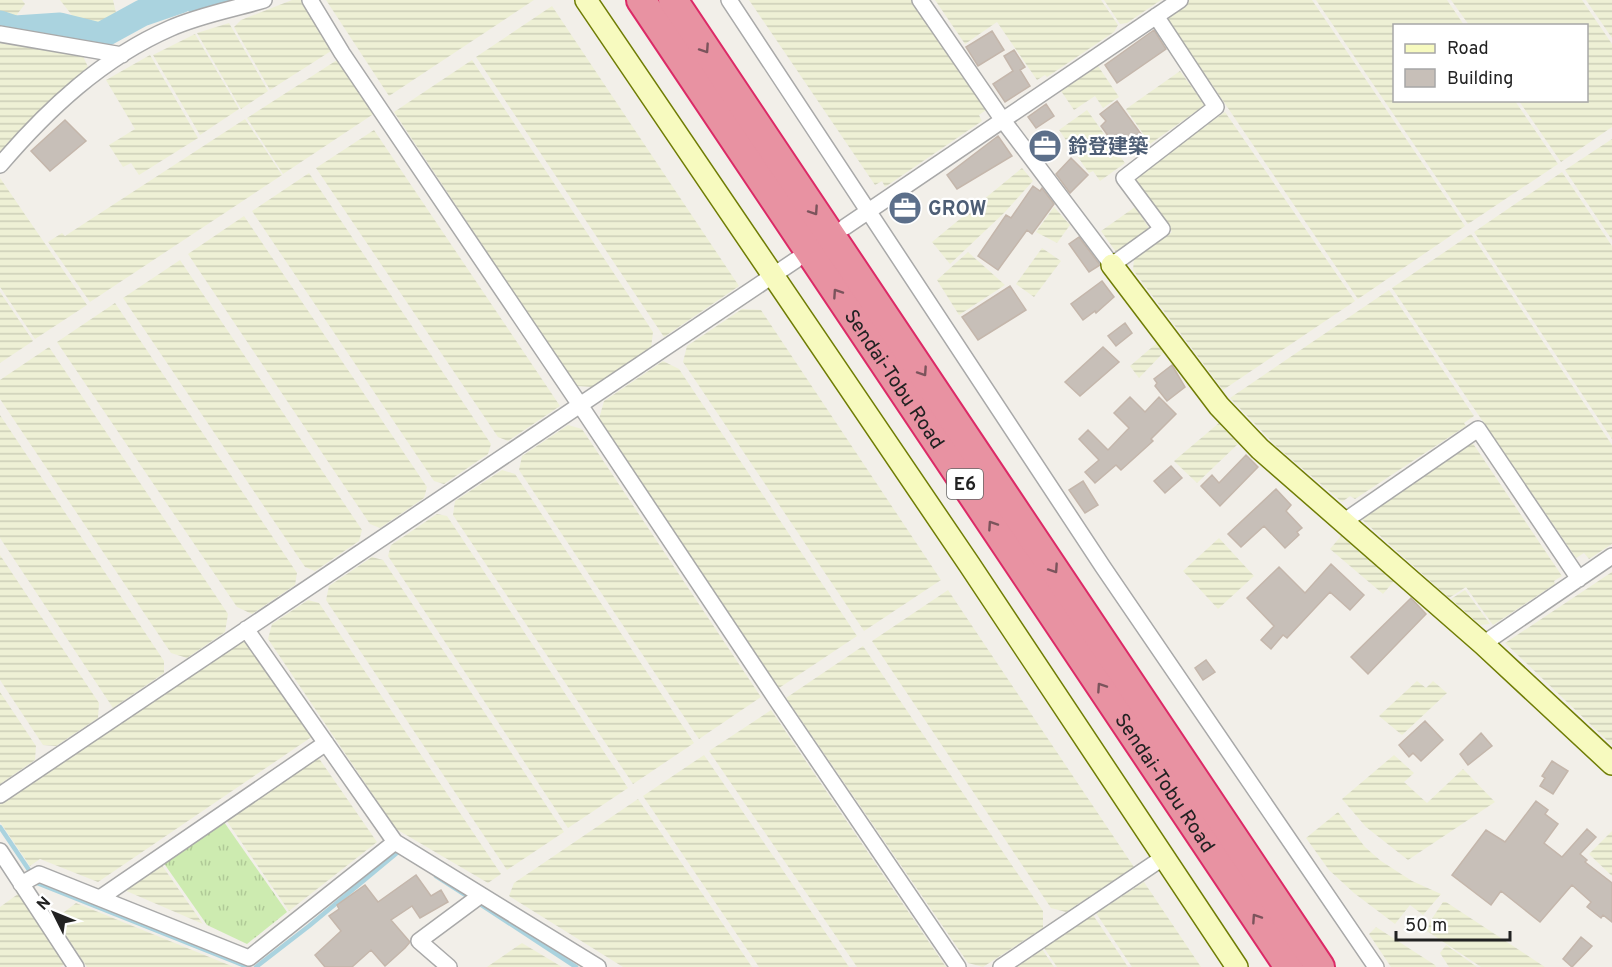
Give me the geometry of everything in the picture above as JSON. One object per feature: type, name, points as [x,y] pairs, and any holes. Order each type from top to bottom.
[{"type":"highway","name":"Sendai-Tobu Road","points":[[641,0],[1289,967]]},
{"type":"highway","name":"Sendai-Tobu Road","points":[[673,0],[1320,967]]},
{"type":"street","points":[[0,165],[59,103],[88,77],[122,55],[172,28],[264,0]]},
{"type":"street","points":[[310,0],[342,53],[958,967]]},
{"type":"street","points":[[586,0],[1238,967]]},
{"type":"street","points":[[729,0],[1110,577],[1376,967]]},
{"type":"street","points":[[920,0],[1002,119],[1219,406],[1260,450],[1483,644],[1612,764]]},
{"type":"street","points":[[845,227],[1180,0]]},
{"type":"street","points":[[1112,265],[1161,230],[1124,178],[1216,106],[1156,16]]},
{"type":"street","points":[[0,34],[122,55]]},
{"type":"street","points":[[0,795],[796,260]]},
{"type":"street","points":[[1343,522],[1478,429],[1579,579]]},
{"type":"street","points":[[1483,644],[1612,556]]},
{"type":"street","points":[[246,630],[395,842],[598,967]]},
{"type":"street","points":[[100,898],[326,743]]},
{"type":"street","points":[[21,884],[39,874],[249,958],[395,842]]},
{"type":"street","points":[[0,851],[76,967]]},
{"type":"street","points":[[1001,967],[1164,857]]},
{"type":"street","points":[[449,967],[419,941],[481,895]]},
{"type":"green space","points":[[0,0],[22,0],[25,4],[12,21],[0,16]]},
{"type":"green space","points":[[60,0],[113,0],[117,17],[85,32]]},
{"type":"green space","points":[[292,0],[304,0],[331,44],[331,51],[270,90],[234,27],[241,20]]},
{"type":"green space","points":[[326,0],[534,0],[389,96]]},
{"type":"green space","points":[[749,0],[911,0],[986,110],[979,115],[982,121],[885,187],[882,181],[875,185]]},
{"type":"green space","points":[[935,0],[1101,0],[1118,25],[1114,32],[1047,77],[1045,75],[1037,80],[997,22],[965,44]]},
{"type":"green space","points":[[1104,0],[1161,0],[1127,23],[1120,24]]},
{"type":"green space","points":[[1189,0],[1312,0],[1465,226],[1358,299],[1168,20],[1174,10]]},
{"type":"green space","points":[[1316,0],[1447,0],[1463,24],[1393,24],[1393,102],[1516,102],[1558,164],[1468,224]]},
{"type":"green space","points":[[1451,0],[1582,0],[1612,44],[1612,127],[1561,162],[1520,102],[1588,102],[1588,24],[1468,24]]},
{"type":"green space","points":[[1586,0],[1612,0],[1612,38]]},
{"type":"green space","points":[[552,6],[739,286],[664,337],[476,57]]},
{"type":"green space","points":[[229,23],[268,91],[241,109],[197,33]]},
{"type":"green space","points":[[195,34],[239,109],[200,135],[153,55]]},
{"type":"green space","points":[[0,43],[83,56],[88,67],[41,108],[2,152],[0,152]]},
{"type":"green space","points":[[150,55],[198,138],[139,175],[131,163],[123,167],[109,145],[135,129],[106,80]]},
{"type":"green space","points":[[337,60],[341,61],[375,113],[283,174],[247,118]]},
{"type":"green space","points":[[472,60],[653,332],[651,348],[592,387],[576,386],[394,112]]},
{"type":"green space","points":[[1098,66],[1119,97],[1103,108],[1095,96],[1074,110],[1061,91]]},
{"type":"green space","points":[[1180,71],[1205,105],[1150,144],[1126,109]]},
{"type":"green space","points":[[1087,110],[1125,163],[1100,181],[1093,171],[1089,173],[1059,130]]},
{"type":"green space","points":[[1225,112],[1355,301],[1223,390],[1133,270],[1134,259],[1172,232],[1133,177]]},
{"type":"green space","points":[[245,119],[282,175],[90,302],[48,242],[62,233],[65,236]]},
{"type":"green space","points":[[374,130],[560,406],[508,441],[498,437],[316,168]]},
{"type":"green space","points":[[1612,139],[1612,240],[1565,170]]},
{"type":"green space","points":[[1022,168],[1033,181],[1005,212],[950,264],[932,242]]},
{"type":"green space","points":[[1562,172],[1612,246],[1612,439],[1474,232]]},
{"type":"green space","points":[[309,173],[491,444],[488,454],[444,484],[434,481],[252,211]]},
{"type":"green space","points":[[0,178],[87,305],[35,339],[0,287]]},
{"type":"green space","points":[[1054,207],[1070,225],[1057,243],[1036,232]]},
{"type":"green space","points":[[1135,207],[1149,228],[1116,252],[1101,231]]},
{"type":"green space","points":[[244,216],[427,487],[424,498],[380,528],[370,524],[188,254]]},
{"type":"green space","points":[[1471,234],[1612,445],[1612,544],[1589,559],[1584,553],[1576,558],[1392,288]]},
{"type":"green space","points":[[1042,248],[1061,261],[1034,297],[1016,284]]},
{"type":"green space","points":[[968,252],[1005,285],[959,315],[937,280]]},
{"type":"green space","points":[[180,260],[362,530],[359,541],[315,571],[305,567],[123,298]]},
{"type":"green space","points":[[1389,290],[1474,416],[1464,423],[1466,426],[1355,499],[1350,496],[1342,502],[1277,447],[1230,398]]},
{"type":"green space","points":[[0,292],[33,341],[0,363]]},
{"type":"green space","points":[[115,303],[297,573],[295,585],[252,614],[237,607],[57,342]]},
{"type":"green space","points":[[742,309],[761,310],[941,580],[864,631],[683,362],[687,346]]},
{"type":"green space","points":[[1158,342],[1165,351],[1139,378],[1130,366]]},
{"type":"green space","points":[[49,347],[228,614],[225,632],[187,658],[171,653],[0,399],[0,380]]},
{"type":"green space","points":[[663,361],[679,369],[857,636],[779,688],[599,419],[604,401]]},
{"type":"green space","points":[[0,415],[164,661],[164,673],[113,708],[0,538]]},
{"type":"green space","points":[[1219,423],[1238,444],[1197,483],[1174,461]]},
{"type":"green space","points":[[568,425],[582,429],[761,697],[699,739],[519,470],[522,456]]},
{"type":"green space","points":[[1472,442],[1562,576],[1554,581],[1555,584],[1493,625],[1466,587],[1449,598],[1358,516]]},
{"type":"green space","points":[[502,470],[515,474],[694,743],[633,784],[453,515],[455,501]]},
{"type":"green space","points":[[437,514],[447,516],[628,788],[568,828],[388,556],[391,545]]},
{"type":"green space","points":[[1341,536],[1394,581],[1383,594],[1330,549]]},
{"type":"green space","points":[[1219,538],[1254,576],[1218,609],[1183,571]]},
{"type":"green space","points":[[0,555],[99,703],[98,718],[56,746],[43,745],[0,680]]},
{"type":"green space","points":[[372,557],[383,560],[564,832],[507,870],[326,600],[329,586]]},
{"type":"green space","points":[[1612,572],[1612,745],[1505,643]]},
{"type":"green space","points":[[948,590],[1134,867],[1066,912],[1051,908],[872,641]]},
{"type":"green space","points":[[1465,590],[1490,624],[1480,625],[1451,599]]},
{"type":"green space","points":[[308,600],[319,603],[501,874],[488,883],[396,829],[268,639],[272,624]]},
{"type":"green space","points":[[246,636],[313,736],[98,882],[40,859],[30,866],[0,822],[0,803]]},
{"type":"green space","points":[[863,646],[1043,911],[1043,928],[983,967],[968,963],[786,698]]},
{"type":"green space","points":[[1417,681],[1426,688],[1433,681],[1447,693],[1402,735],[1379,716]]},
{"type":"green space","points":[[0,692],[36,746],[35,760],[0,784]]},
{"type":"green space","points":[[771,710],[946,967],[857,967],[709,751]]},
{"type":"green space","points":[[704,755],[849,967],[759,967],[643,796]]},
{"type":"green space","points":[[1394,755],[1414,773],[1404,782],[1427,803],[1463,769],[1495,802],[1408,860],[1366,827],[1342,799]]},
{"type":"green space","points":[[318,757],[377,842],[289,911],[226,820]]},
{"type":"green space","points":[[638,799],[752,967],[623,967],[509,896],[514,883]]},
{"type":"green space","points":[[1338,812],[1365,847],[1381,861],[1412,881],[1441,894],[1423,915],[1410,905],[1395,924],[1354,893],[1329,870],[1306,838]]},
{"type":"green space","points":[[224,822],[287,912],[247,944],[207,925],[163,862]]},
{"type":"green space","points":[[1612,831],[1612,876],[1589,854]]},
{"type":"green space","points":[[161,864],[203,924],[124,890]]},
{"type":"green space","points":[[1144,882],[1201,967],[1132,967],[1096,913]]},
{"type":"green space","points":[[18,894],[65,964],[60,967],[0,967],[0,907]]},
{"type":"green space","points":[[1443,902],[1545,967],[1481,967],[1427,931],[1427,926]]},
{"type":"green space","points":[[76,903],[234,967],[87,967],[55,919]]},
{"type":"green space","points":[[1093,915],[1128,967],[1057,967],[1044,948]]},
{"type":"green space","points":[[1376,927],[1436,967],[1391,967],[1369,934]]},
{"type":"green space","points":[[522,943],[562,967],[487,967]]},
{"type":"green space","points":[[1446,945],[1477,967],[1449,967],[1440,953]]},
{"type":"green space","points":[[1042,950],[1054,967],[1016,967]]},
{"type":"building","points":[[1154,30],[1166,49],[1117,83],[1105,65]]},
{"type":"building","points":[[992,31],[1004,50],[978,66],[966,47]]},
{"type":"building","points":[[1014,50],[1025,67],[1020,70],[1030,86],[1005,102],[993,84],[1013,71],[1004,56]]},
{"type":"building","points":[[1117,101],[1144,138],[1121,154],[1101,126],[1106,121],[1100,114]]},
{"type":"building","points":[[1046,104],[1054,116],[1036,128],[1028,117]]},
{"type":"building","points":[[65,120],[86,141],[50,171],[31,151]]},
{"type":"building","points":[[1048,134],[1057,147],[1043,157],[1033,144]]},
{"type":"building","points":[[998,136],[1012,156],[957,189],[947,175]]},
{"type":"building","points":[[1071,158],[1088,175],[1070,193],[1056,174]]},
{"type":"building","points":[[1033,186],[1040,191],[1042,188],[1054,204],[1032,234],[1027,230],[998,270],[978,256],[1006,215],[1011,218]]},
{"type":"building","points":[[912,193],[920,204],[898,219],[891,208]]},
{"type":"building","points":[[1079,237],[1100,265],[1089,272],[1069,244]]},
{"type":"building","points":[[1102,281],[1114,297],[1096,313],[1095,311],[1083,320],[1071,304]]},
{"type":"building","points":[[1010,286],[1026,310],[978,340],[962,317]]},
{"type":"building","points":[[1125,323],[1132,333],[1116,346],[1108,336]]},
{"type":"building","points":[[1103,347],[1119,362],[1080,396],[1065,382]]},
{"type":"building","points":[[1172,365],[1185,387],[1167,401],[1155,386],[1157,383],[1154,379]]},
{"type":"building","points":[[1130,397],[1145,412],[1159,397],[1176,414],[1151,439],[1153,441],[1121,470],[1116,465],[1095,483],[1085,472],[1099,460],[1079,439],[1088,430],[1108,450],[1129,428],[1114,413]]},
{"type":"building","points":[[1246,455],[1258,467],[1220,506],[1201,486],[1212,475],[1219,483]]},
{"type":"building","points":[[1171,466],[1182,478],[1165,493],[1154,481]]},
{"type":"building","points":[[1083,481],[1098,505],[1085,513],[1069,490]]},
{"type":"building","points":[[1276,489],[1291,505],[1286,511],[1302,528],[1297,532],[1299,535],[1285,548],[1264,526],[1241,547],[1228,534]]},
{"type":"building","points":[[1331,564],[1364,595],[1350,610],[1330,592],[1287,638],[1283,635],[1271,649],[1261,640],[1274,626],[1247,598],[1279,567],[1305,593]]},
{"type":"building","points":[[1411,598],[1426,614],[1368,674],[1351,657]]},
{"type":"building","points":[[1206,660],[1215,672],[1203,680],[1195,668]]},
{"type":"building","points":[[1425,721],[1443,740],[1421,761],[1413,753],[1409,757],[1399,745]]},
{"type":"building","points":[[1481,733],[1492,746],[1468,765],[1460,754]]},
{"type":"building","points":[[1552,761],[1568,771],[1553,794],[1540,786],[1545,778],[1542,776]]},
{"type":"building","points":[[1536,801],[1548,810],[1545,814],[1558,824],[1544,843],[1562,857],[1587,829],[1596,837],[1580,854],[1587,860],[1585,862],[1612,883],[1612,922],[1603,915],[1601,918],[1587,907],[1591,902],[1572,885],[1540,922],[1501,891],[1491,905],[1452,875],[1486,830],[1505,842]]},
{"type":"building","points":[[416,875],[431,896],[441,890],[448,902],[420,918],[412,906],[391,920],[410,942],[405,948],[385,966],[371,950],[352,967],[325,967],[315,955],[341,931],[329,916],[339,909],[337,905],[365,885],[378,902]]},
{"type":"building","points":[[1581,937],[1592,946],[1572,967],[1563,959]]},
{"type":"waterway","points":[[0,24],[15,29],[60,26],[100,36],[142,13],[180,0]]},
{"type":"waterway","points":[[196,0],[211,2],[219,0]]},
{"type":"waterway","points":[[0,827],[29,870]]},
{"type":"waterway","points":[[256,967],[398,852],[401,853]]},
{"type":"waterway","points":[[436,876],[467,896]]},
{"type":"waterway","points":[[37,883],[248,967]]},
{"type":"waterway","points":[[480,904],[576,967]]},
{"type":"place","name":"鈴登建築","points":[[1045,146]]},
{"type":"place","name":"GROW","points":[[905,208]]}]
